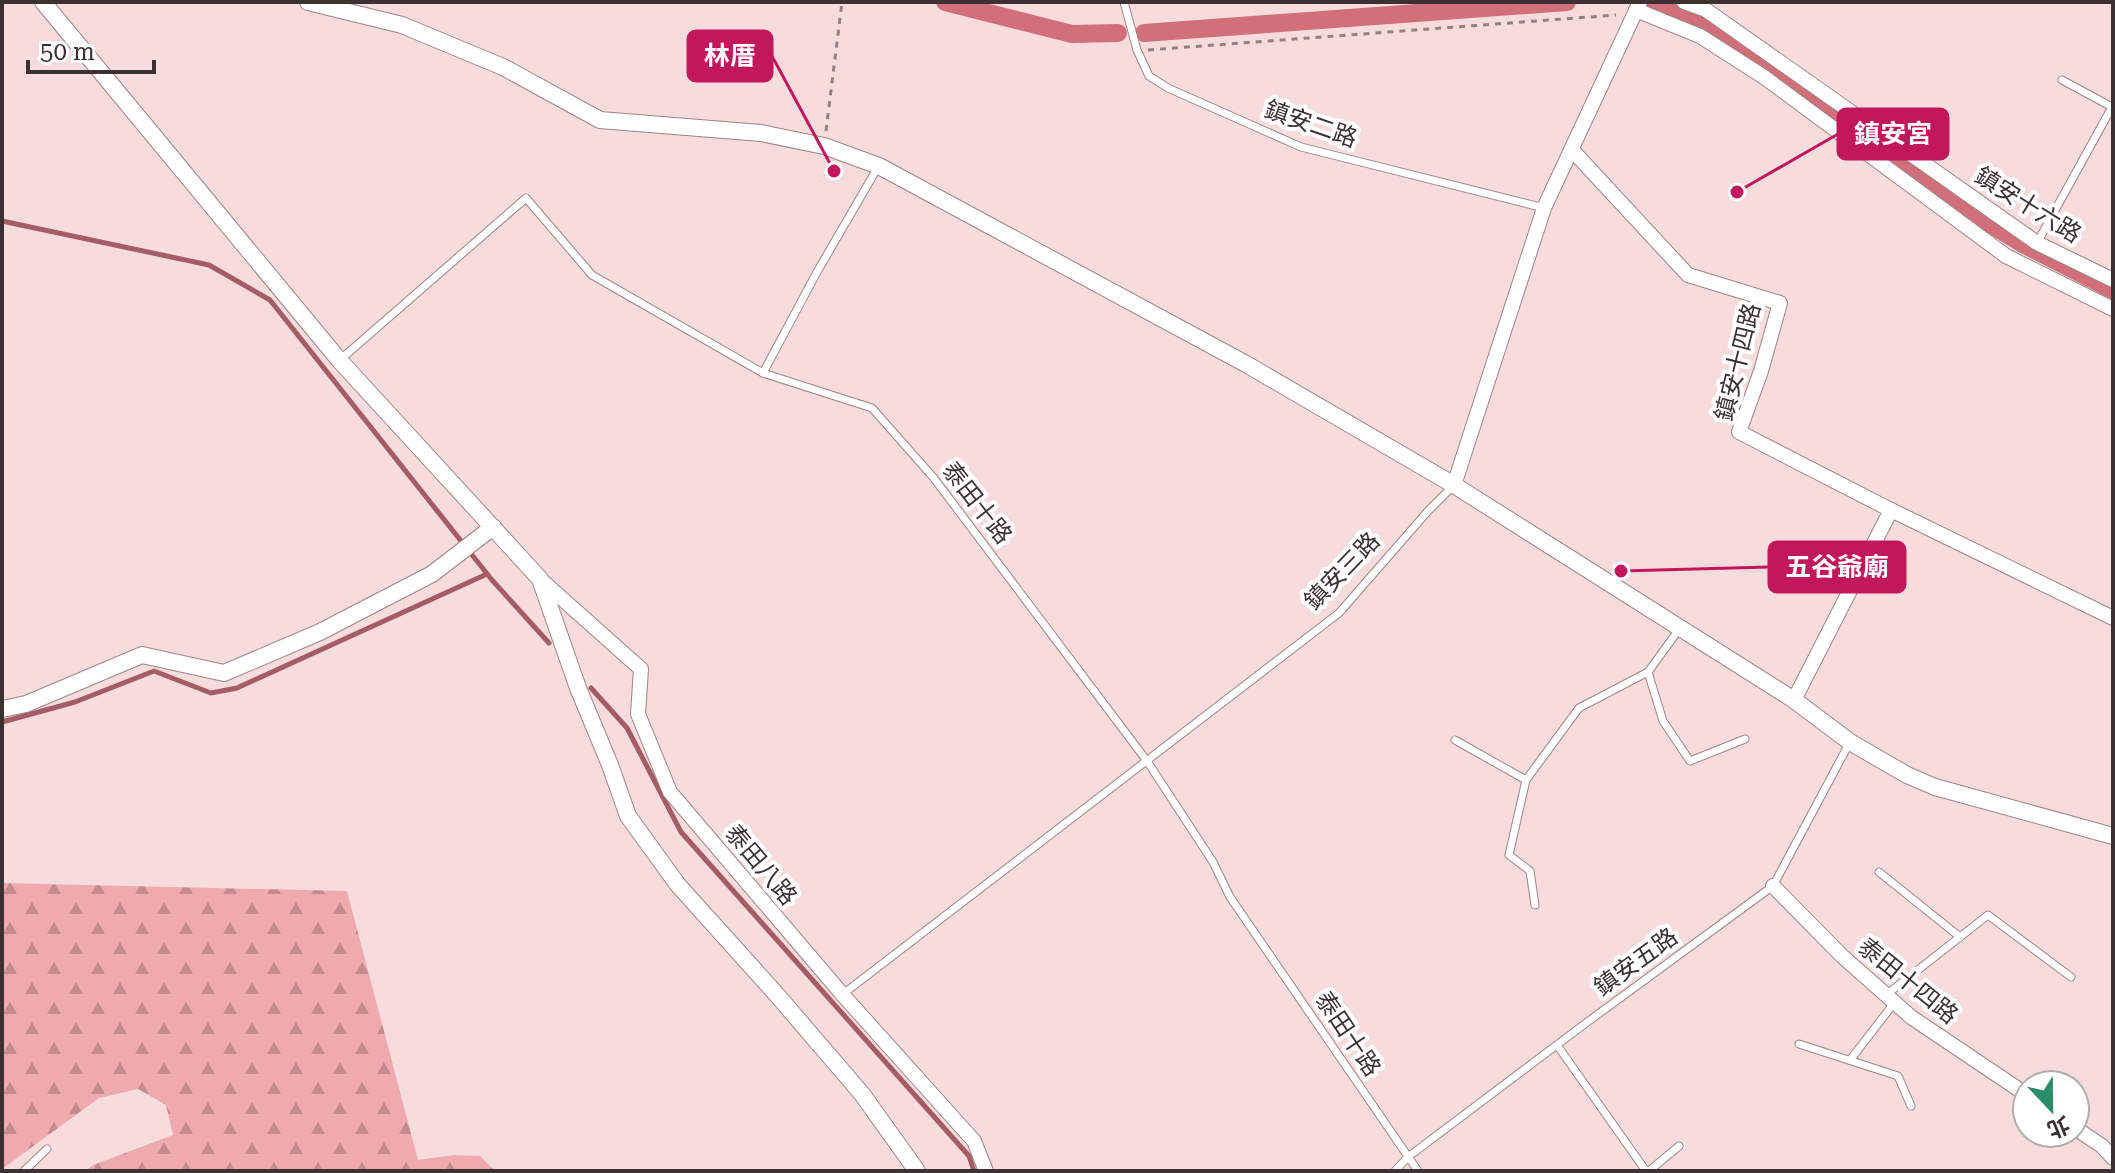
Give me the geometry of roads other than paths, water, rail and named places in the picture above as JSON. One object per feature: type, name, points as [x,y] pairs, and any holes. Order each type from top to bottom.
[{"type":"street","points":[[43,2],[340,361],[540,579],[628,816],[678,885],[862,1094],[917,1171]]},
{"type":"street","points":[[308,2],[402,25],[503,67],[600,120],[761,133],[824,146],[879,166],[1246,364],[1454,485],[1794,700],[1850,742],[1907,775],[1935,787],[2113,836]]},
{"type":"street","name":"鎮安十六路","points":[[1684,2],[1706,10],[2037,243],[2113,280]]},
{"type":"street","points":[[1638,6],[1700,36],[1774,84],[2006,256],[2113,309]]},
{"type":"street","name":"鎮安三路","points":[[1454,485],[1544,208],[1638,6]]},
{"type":"street","name":"鎮安十四路","points":[[1572,150],[1688,275],[1780,303],[1761,371],[1739,432],[2113,618]]},
{"type":"street","points":[[1794,700],[1891,510]]},
{"type":"street","points":[[2,709],[26,704],[142,655],[224,673],[320,632],[432,574],[493,527]]},
{"type":"street","name":"泰田八路","points":[[540,579],[641,669],[638,714],[670,792],[842,994],[974,1141],[986,1171]]},
{"type":"street","name":"泰田十四路","points":[[1773,886],[1842,956],[1911,1017],[2011,1084]]},
{"type":"street","points":[[2091,1139],[2113,1158]]},
{"type":"lane","name":"鎮安二路","points":[[1124,2],[1137,50],[1149,76],[1168,88],[1301,147],[1544,208]]},
{"type":"lane","points":[[2037,243],[2112,107],[2062,80]]},
{"type":"lane","points":[[763,373],[879,166]]},
{"type":"lane","name":"泰田十路","points":[[340,361],[526,198],[592,275],[763,373],[872,408],[933,477],[1147,761],[1213,862],[1230,897],[1418,1171]]},
{"type":"lane","name":"鎮安三路","points":[[842,994],[1339,613],[1454,485]]},
{"type":"lane","points":[[1535,905],[1530,871],[1509,855],[1526,780],[1579,708],[1648,672],[1680,628]]},
{"type":"lane","points":[[1648,672],[1663,721],[1690,761],[1745,739]]},
{"type":"lane","points":[[1455,740],[1526,780]]},
{"type":"lane","name":"鎮安五路","points":[[1395,1171],[1408,1157],[1773,886],[1850,742]]},
{"type":"lane","points":[[1879,872],[1960,937]]},
{"type":"lane","points":[[1850,1060],[1890,998],[1988,915],[2071,977]]},
{"type":"lane","points":[[1799,1044],[1898,1076],[1911,1106]]},
{"type":"lane","points":[[1557,1045],[1647,1171],[1679,1146]]},
{"type":"lane","points":[[24,1171],[47,1149]]},
{"type":"waterway","points":[[945,2],[1072,34],[1118,33]]},
{"type":"waterway","points":[[1144,33],[1567,2]]},
{"type":"waterway","points":[[1644,3],[1687,14],[1727,36],[1971,212],[2023,244],[2113,290]]},
{"type":"waterway","points":[[2,221],[209,265],[270,300],[492,580],[549,643]]},
{"type":"waterway","points":[[2,722],[75,702],[154,671],[211,693],[237,688],[487,574]]},
{"type":"waterway","points":[[591,688],[627,728],[681,832],[969,1156],[974,1171]]},
{"type":"place","name":"林厝","points":[[834,171]]},
{"type":"place","name":"鎮安宮","points":[[1737,192]]},
{"type":"place","name":"五谷爺廟","points":[[1621,571]]}]
